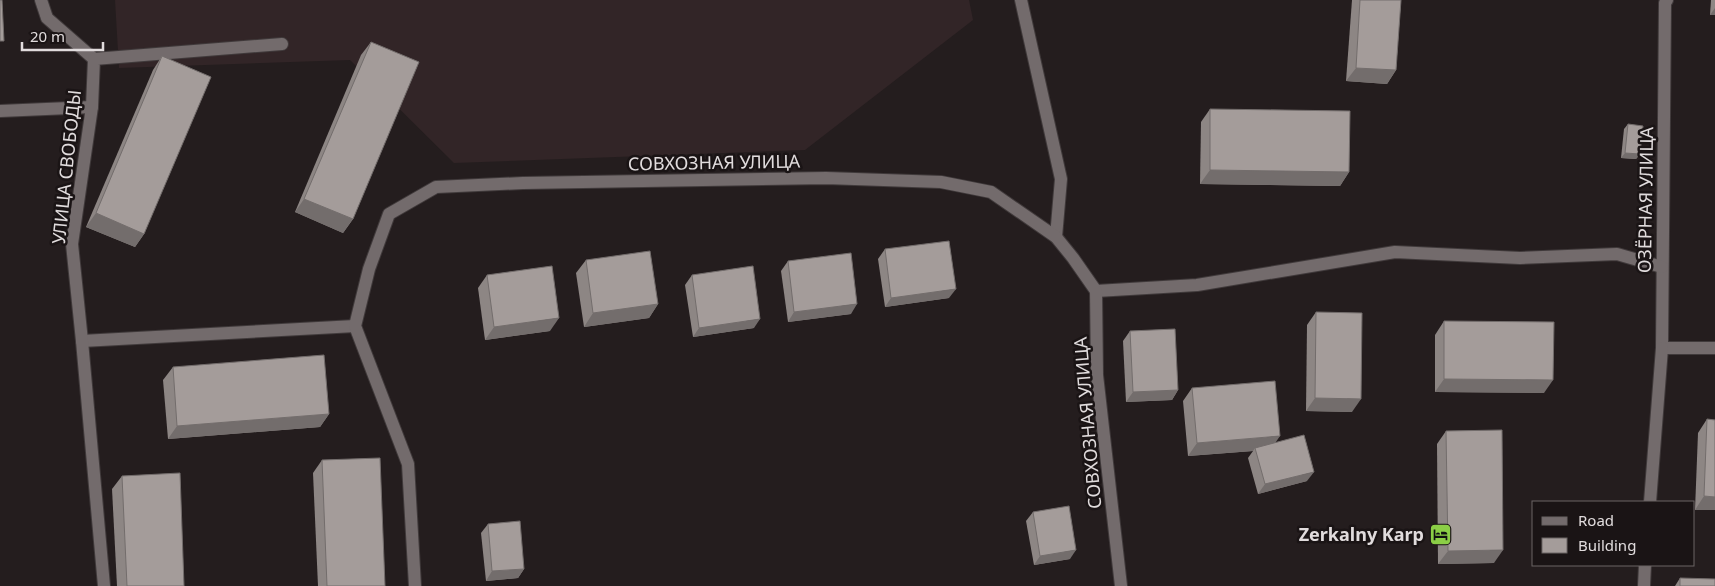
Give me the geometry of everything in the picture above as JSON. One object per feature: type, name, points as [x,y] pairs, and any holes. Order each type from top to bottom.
[{"type":"street","points":[[41,0],[47,18],[94,59],[282,44]]},
{"type":"street","points":[[1021,0],[1061,179],[1056,237]]},
{"type":"street","name":"ОЗЁРНАЯ УЛИЦА","points":[[1662,348],[1665,3],[1667,0]]},
{"type":"street","name":"УЛИЦА СВОБОДЫ","points":[[94,59],[92,107],[72,244],[104,586]]},
{"type":"street","points":[[0,111],[92,107]]},
{"type":"street","name":"СОВХОЗНАЯ УЛИЦА","points":[[355,326],[369,269],[389,214],[436,187],[523,183],[826,178],[942,182],[990,192],[1056,237],[1096,291],[1097,375],[1121,586]]},
{"type":"street","points":[[1096,291],[1197,285],[1395,252],[1520,258],[1617,254],[1662,267]]},
{"type":"street","points":[[82,341],[355,326],[408,464],[415,586]]},
{"type":"street","points":[[1650,501],[1662,348],[1715,348]]},
{"type":"street","points":[[1644,586],[1645,566]]},
{"type":"shaded area","points":[[115,0],[969,0],[973,20],[805,150],[454,163],[350,60],[119,68]]},
{"type":"building","points":[[0,0],[2,0],[4,41],[0,41]]},
{"type":"building","points":[[1360,0],[1401,0],[1396,70],[1356,68]]},
{"type":"building","points":[[371,42],[419,62],[353,219],[304,199]]},
{"type":"building","points":[[162,56],[211,77],[144,234],[96,213]]},
{"type":"building","points":[[1210,109],[1350,111],[1349,172],[1210,170]]},
{"type":"building","points":[[1628,124],[1643,126],[1640,154],[1625,153]]},
{"type":"building","points":[[949,241],[956,289],[891,298],[885,249]]},
{"type":"building","points":[[650,251],[658,304],[593,313],[586,260]]},
{"type":"building","points":[[851,253],[857,304],[794,312],[788,261]]},
{"type":"building","points":[[552,266],[559,318],[494,327],[487,275]]},
{"type":"building","points":[[753,266],[760,319],[699,328],[692,275]]},
{"type":"building","points":[[1316,312],[1362,313],[1361,399],[1315,398]]},
{"type":"building","points":[[1444,321],[1554,322],[1553,380],[1444,379]]},
{"type":"building","points":[[1175,329],[1178,390],[1133,392],[1130,331]]},
{"type":"building","points":[[324,355],[329,414],[177,426],[173,367]]},
{"type":"building","points":[[1275,381],[1280,436],[1197,443],[1192,388]]},
{"type":"building","points":[[1707,419],[1715,420],[1715,497],[1704,496]]},
{"type":"building","points":[[1502,430],[1503,550],[1448,551],[1446,431]]},
{"type":"building","points":[[1304,435],[1314,472],[1265,484],[1255,448]]},
{"type":"building","points":[[380,458],[385,586],[327,586],[322,460]]},
{"type":"building","points":[[180,473],[184,586],[127,586],[122,476]]},
{"type":"building","points":[[1069,506],[1076,550],[1040,556],[1033,512]]},
{"type":"building","points":[[520,521],[524,569],[492,571],[488,524]]},
{"type":"building","points":[[1680,578],[1715,579],[1715,586],[1680,586]]},
{"type":"place","name":"Zerkalny Karp","points":[[1440,534]]}]
